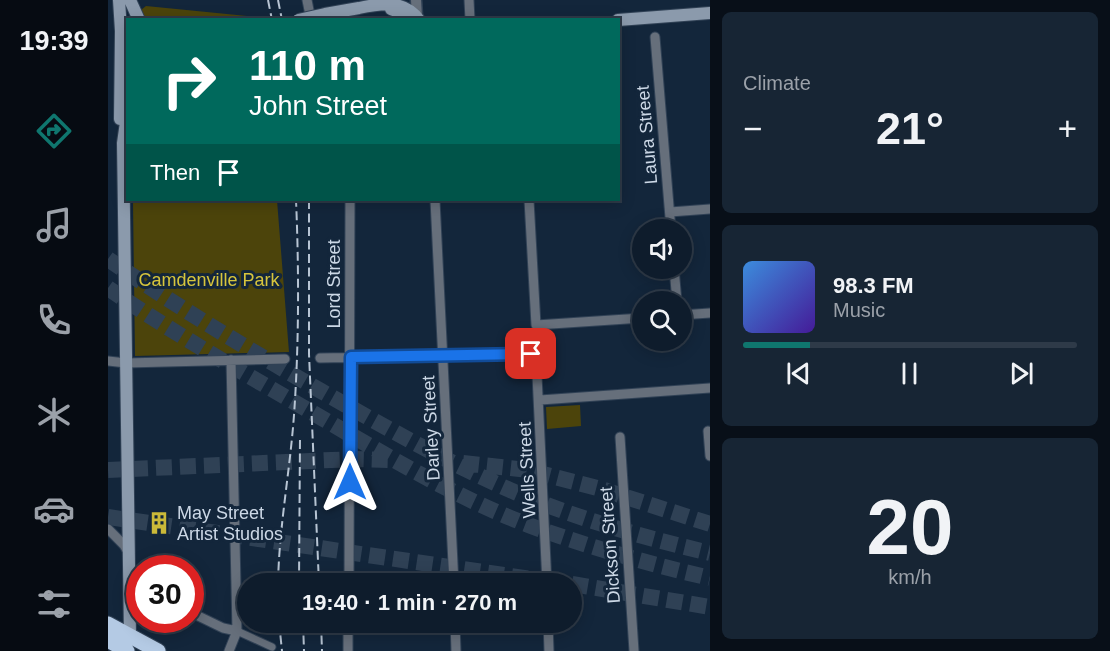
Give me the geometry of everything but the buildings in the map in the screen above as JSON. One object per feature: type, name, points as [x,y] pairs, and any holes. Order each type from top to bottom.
[{"type":"highway","points":[[108,624],[127,645]]},
{"type":"highway","points":[[108,640],[158,651]]},
{"type":"main road","points":[[119,0],[124,57],[120,127],[123,143]]},
{"type":"main road","points":[[128,0],[129,18]]},
{"type":"main road","points":[[128,0],[139,18]]},
{"type":"main road","points":[[360,8],[376,2],[398,4],[410,8],[415,18]]},
{"type":"main road","points":[[307,18],[360,8],[398,4]]},
{"type":"main road","points":[[620,20],[710,13]]},
{"type":"main road","points":[[108,57],[124,57]]},
{"type":"main road","points":[[108,68],[124,57]]},
{"type":"main road","points":[[126,122],[123,143],[129,554]]},
{"type":"street","points":[[306,0],[310,18]]},
{"type":"street","points":[[415,18],[418,7],[416,0]]},
{"type":"street","points":[[469,0],[470,18]]},
{"type":"street","name":"Laura Street","points":[[655,38],[670,219]]},
{"type":"street","name":"Lord Street","points":[[349,573],[350,201]]},
{"type":"street","name":"Darley Street","points":[[435,201],[453,573]]},
{"type":"street","points":[[529,201],[536,325],[632,319]]},
{"type":"street","points":[[670,212],[710,209]]},
{"type":"street","points":[[692,314],[710,313]]},
{"type":"street","name":"Wells Street","points":[[443,355],[537,354],[547,573]]},
{"type":"street","points":[[320,358],[443,355]]},
{"type":"street","points":[[108,361],[126,363],[285,359]]},
{"type":"street","points":[[229,651],[237,631],[231,360]]},
{"type":"street","points":[[540,400],[710,388]]},
{"type":"street","points":[[708,431],[710,456]]},
{"type":"street","name":"Dickson Street","points":[[620,437],[634,651]]},
{"type":"street","points":[[108,528],[128,529]]},
{"type":"street","points":[[108,528],[129,554]]},
{"type":"street","points":[[204,619],[223,628],[237,631]]},
{"type":"street","points":[[241,633],[272,647]]},
{"type":"street","points":[[348,633],[348,651]]},
{"type":"street","points":[[455,633],[456,651]]},
{"type":"street","points":[[548,633],[549,651]]},
{"type":"green space","points":[[146,6],[247,16],[246,18],[145,18],[141,10]]},
{"type":"green space","name":"Camdenville Park","points":[[277,201],[289,352],[135,356],[133,202]]},
{"type":"green space","points":[[580,405],[581,426],[547,429],[546,407]]},
{"type":"tunnel","points":[[108,259],[186,311],[267,359],[414,443],[462,467],[510,490],[583,518],[710,553]]},
{"type":"tunnel","points":[[108,288],[235,368],[393,459],[474,502],[531,526],[575,541],[710,578]]},
{"type":"tunnel","points":[[108,470],[354,459],[392,460]]},
{"type":"tunnel","points":[[463,463],[528,470],[601,489],[710,524]]},
{"type":"tunnel","points":[[108,517],[491,573]]},
{"type":"tunnel","points":[[582,586],[710,607]]},
{"type":"railway","points":[[268,0],[272,18]]},
{"type":"railway","points":[[278,0],[282,18]]},
{"type":"railway","points":[[279,573],[296,388],[298,307],[296,201]]},
{"type":"railway","points":[[309,201],[309,354],[319,573]]},
{"type":"railway","points":[[299,573],[300,436]]},
{"type":"railway","points":[[280,633],[282,651]]},
{"type":"railway","points":[[303,633],[304,651]]},
{"type":"railway","points":[[321,633],[322,651]]},
{"type":"place","name":"May Street Artist Studios","points":[[159,523]]},
{"type":"route","points":[[350,482],[351,357],[531,354]]}]
